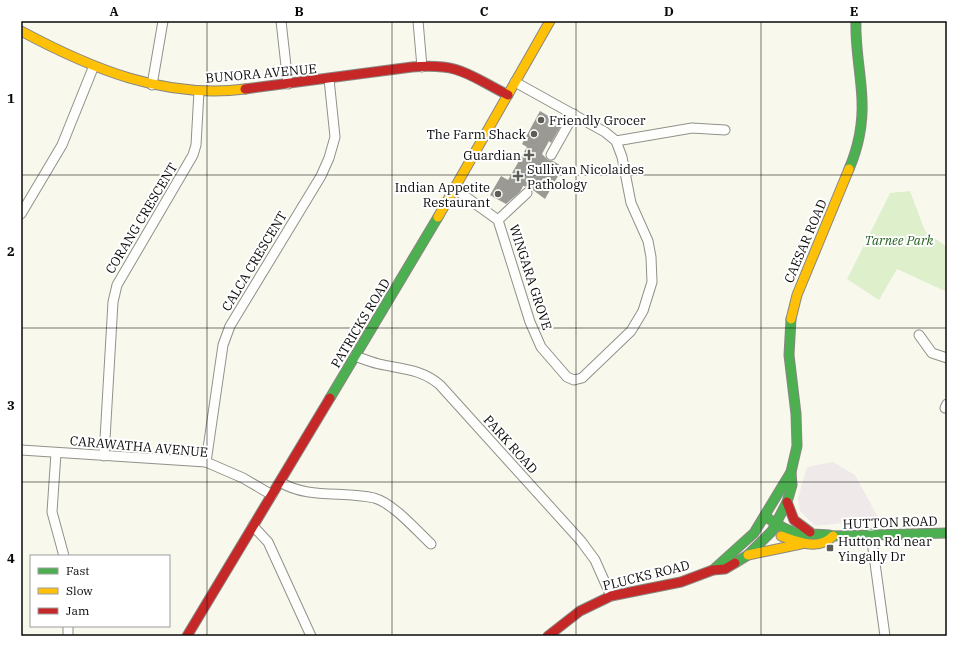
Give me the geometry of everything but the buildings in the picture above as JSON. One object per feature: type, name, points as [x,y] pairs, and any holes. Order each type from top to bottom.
[{"type":"street","points":[[152,85],[163,21]]},
{"type":"street","points":[[281,21],[288,84]]},
{"type":"street","points":[[418,21],[422,67]]},
{"type":"street","name":"PATRICKS ROAD","points":[[188,636],[455,189],[550,21]]},
{"type":"street","name":"CAESAR ROAD","points":[[774,527],[787,502],[792,485],[791,472],[797,433],[789,355],[791,316],[797,295],[853,160],[860,132],[862,101],[855,41],[856,21]]},
{"type":"street","name":"BUNORA AVENUE","points":[[21,31],[93,68],[122,79],[152,85],[199,91],[235,91],[404,68],[445,66],[460,69],[478,77],[508,96]]},
{"type":"street","points":[[21,214],[62,145],[93,68]]},
{"type":"street","name":"CALCA CRESCENT","points":[[206,462],[223,345],[230,326],[321,176],[329,158],[335,137],[329,79]]},
{"type":"street","points":[[515,82],[605,132],[616,141],[692,128],[725,130]]},
{"type":"street","name":"CORANG CRESCENT","points":[[104,456],[114,296],[117,285],[193,155],[196,145],[199,91]]},
{"type":"street","points":[[551,155],[574,114]]},
{"type":"street","name":"WINGARA GROVE","points":[[455,189],[498,220],[530,322],[541,347],[567,377],[574,380],[582,378],[631,332],[643,311],[652,282],[652,258],[648,241],[631,203],[622,157],[616,141]]},
{"type":"street","points":[[498,220],[527,193]]},
{"type":"street","points":[[919,335],[932,353],[947,358]]},
{"type":"street","name":"PARK ROAD","points":[[355,356],[377,364],[416,371],[430,376],[440,385],[581,541],[595,560],[611,596]]},
{"type":"street","name":"CARAWATHA AVENUE","points":[[21,450],[206,462],[243,478],[272,495]]},
{"type":"street","points":[[56,453],[52,512],[64,555]]},
{"type":"street","name":"CAESAR ROAD","points":[[764,520],[784,481],[791,472]]},
{"type":"street","points":[[280,482],[289,488],[298,490],[374,498],[390,506],[431,544]]},
{"type":"street","points":[[787,502],[794,522],[813,534]]},
{"type":"street","name":"PLUCKS ROAD","points":[[713,570],[720,561],[741,546],[764,520]]},
{"type":"street","name":"HUTTON ROAD","points":[[764,520],[797,542],[825,543],[833,536]]},
{"type":"street","points":[[254,526],[268,542],[311,636]]},
{"type":"street","name":"PLUCKS ROAD","points":[[548,636],[580,611],[611,596],[681,582],[713,570],[725,569],[748,554],[774,527]]},
{"type":"street","name":"HUTTON ROAD","points":[[774,527],[797,533],[825,533],[833,536],[947,533]]},
{"type":"street","points":[[871,534],[885,636]]},
{"type":"street","points":[[748,554],[797,546],[805,543]]},
{"type":"shaded area","points":[[833,462],[855,475],[879,519],[815,526],[800,511],[798,498],[807,467]]},
{"type":"green space","name":"Tarnee Park","points":[[910,191],[925,231],[947,247],[947,292],[897,269],[879,300],[847,279],[890,193]]},
{"type":"traffic: fast","points":[[849,169],[855,153],[862,118],[856,41],[856,21]]},
{"type":"traffic: fast","points":[[330,398],[438,217]]},
{"type":"traffic: fast","points":[[735,563],[748,555],[772,531],[787,502],[792,485],[791,472],[797,446],[796,414],[789,355],[791,319]]},
{"type":"traffic: fast","points":[[713,570],[754,533],[791,472]]},
{"type":"traffic: fast","points":[[766,517],[780,526],[804,534],[822,534],[833,536],[947,533]]},
{"type":"traffic: slow","points":[[438,217],[550,21]]},
{"type":"traffic: slow","points":[[21,31],[75,58],[129,78],[186,90],[215,91],[245,89]]},
{"type":"traffic: slow","points":[[791,319],[797,295],[849,169]]},
{"type":"traffic: slow","points":[[781,536],[808,544],[821,543],[827,541],[833,536]]},
{"type":"traffic: slow","points":[[748,555],[801,544]]},
{"type":"traffic: jam","points":[[245,89],[429,66],[442,67],[463,72],[508,95]]},
{"type":"traffic: jam","points":[[187,636],[330,398]]},
{"type":"traffic: jam","points":[[787,502],[794,520],[810,532]]},
{"type":"traffic: jam","points":[[548,636],[580,611],[611,596],[681,582],[713,570],[725,569],[735,563]]},
{"type":"place","name":"Friendly Grocer","points":[[541,120]]},
{"type":"place","name":"The Farm Shack","points":[[534,134]]},
{"type":"place","name":"Guardian","points":[[529,155]]},
{"type":"place","name":"Sullivan Nicolaides Pathology","points":[[518,176]]},
{"type":"place","name":"Indian Appetite Restaurant","points":[[498,194]]},
{"type":"place","name":"Hutton Rd near Yingally Dr","points":[[830,548]]}]
